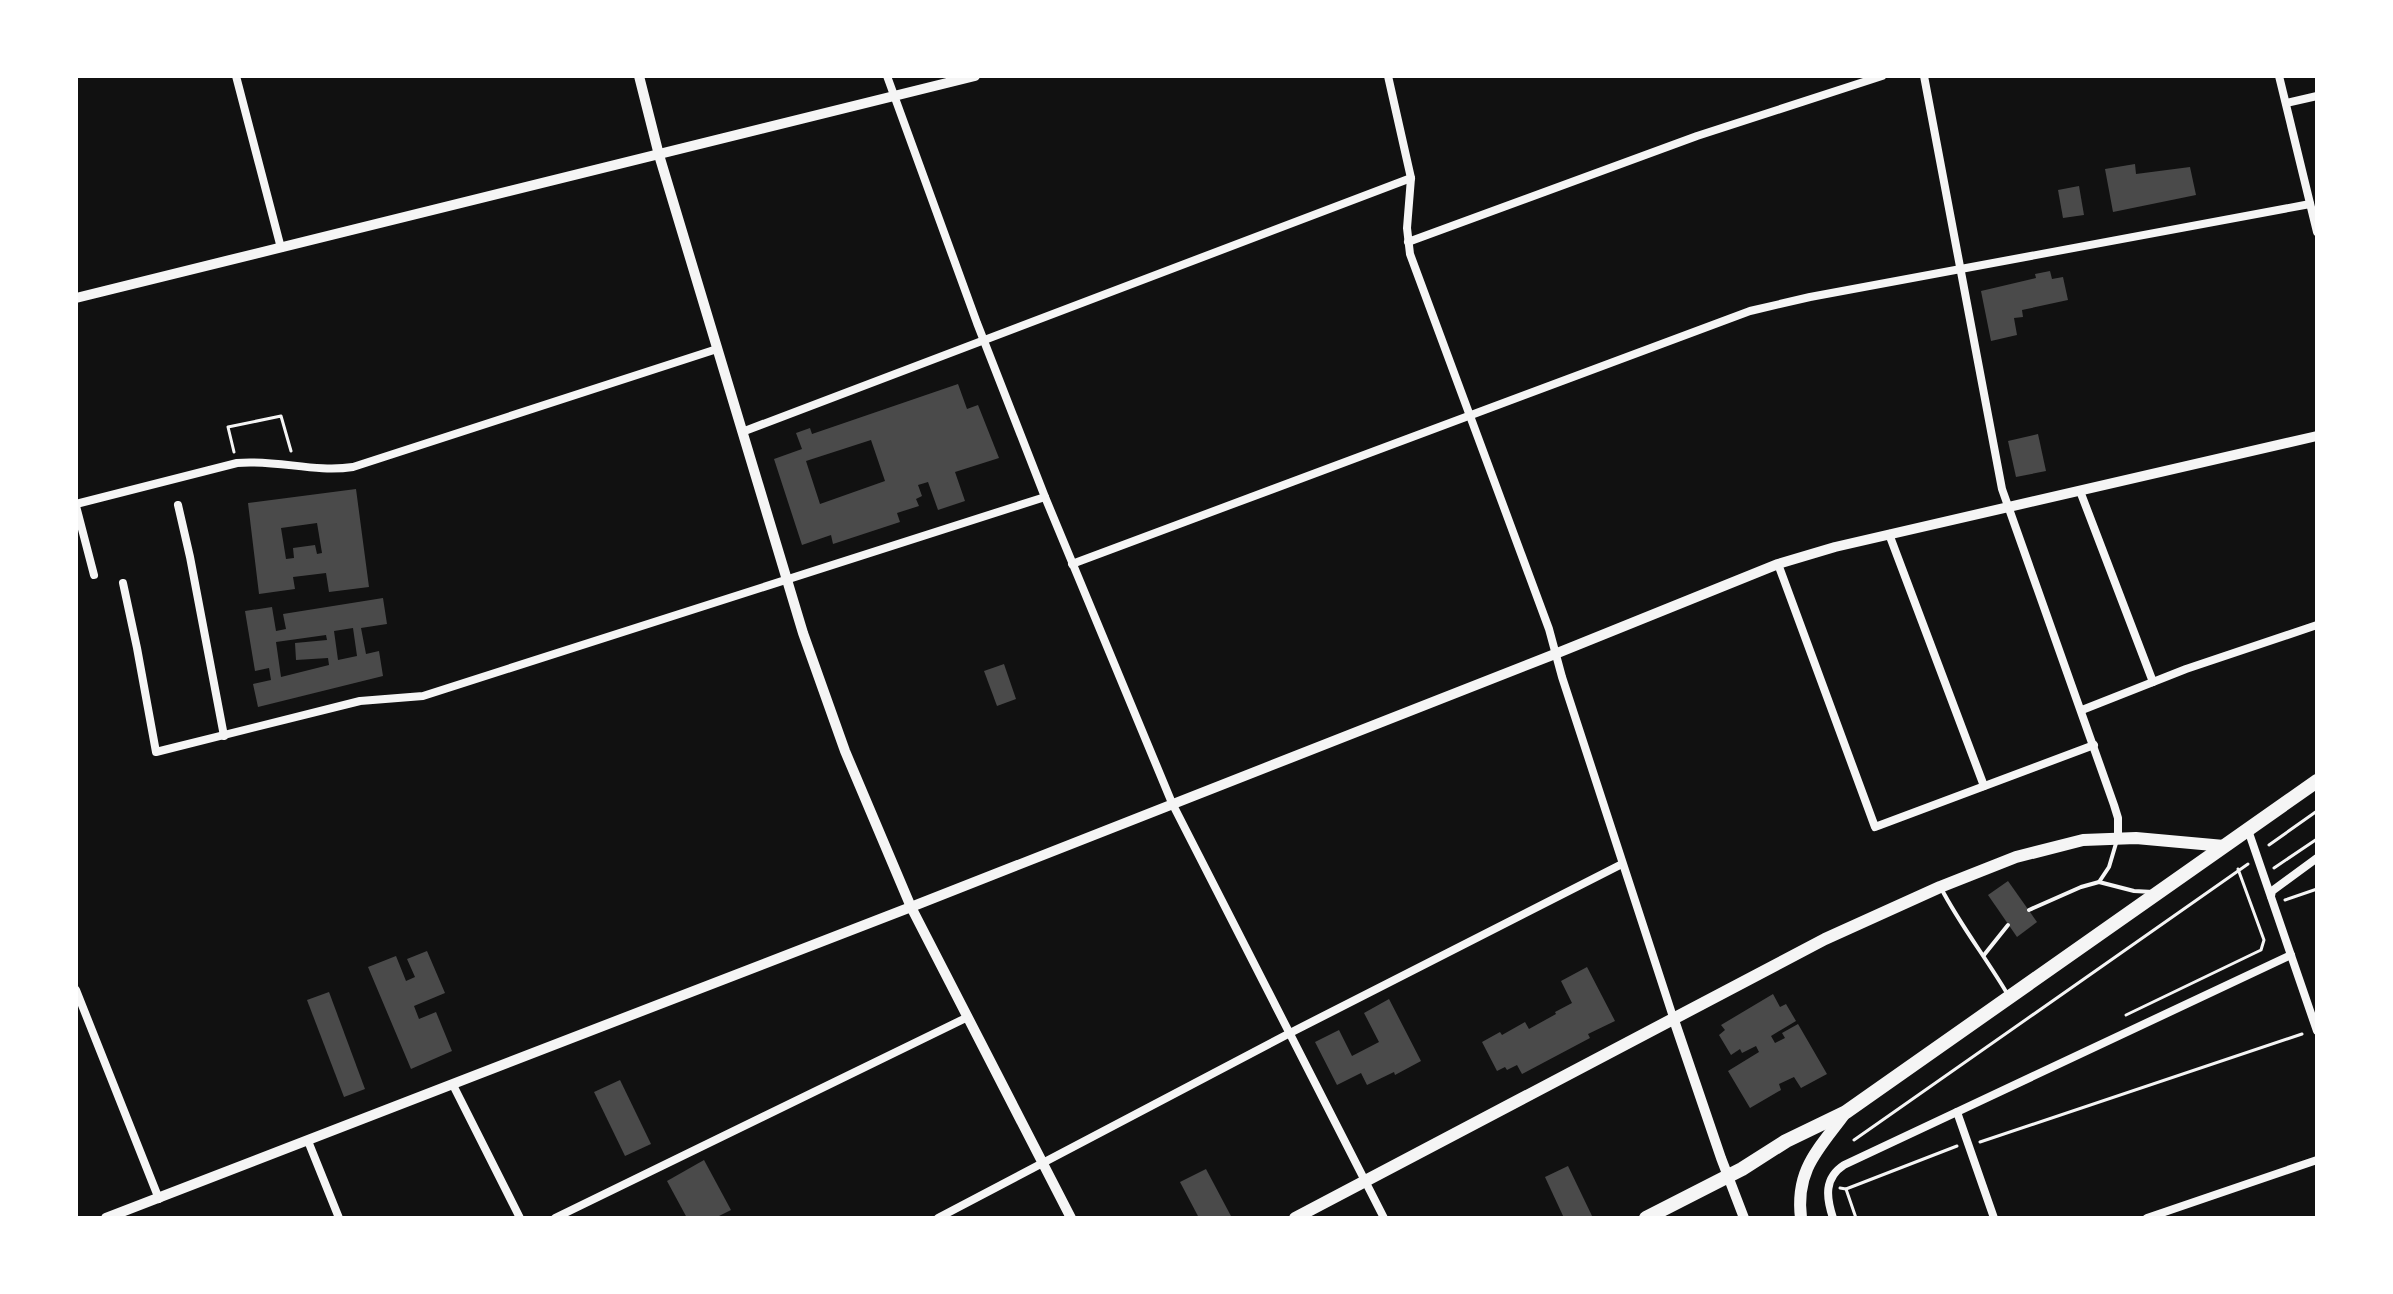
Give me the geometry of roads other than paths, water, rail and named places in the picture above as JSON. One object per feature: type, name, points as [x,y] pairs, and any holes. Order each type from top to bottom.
[{"type":"main road","points":[[1646,1218],[1728,1176],[1786,1141],[1846,1112],[2317,781]]},
{"type":"main road","points":[[1295,1218],[1825,939],[1940,887],[2041,850],[2083,840],[2118,838],[2224,846]]},
{"type":"main road","points":[[1801,1218],[1800,1192],[1806,1169],[1846,1112]]},
{"type":"street","points":[[236,76],[281,248]]},
{"type":"street","points":[[639,76],[659,155],[787,580],[845,751],[911,907],[1071,1218]]},
{"type":"street","points":[[887,76],[1045,497],[1172,803],[1384,1218]]},
{"type":"street","points":[[76,298],[975,76]]},
{"type":"street","points":[[1388,76],[1411,178],[1410,254],[1549,629],[1622,864],[1744,1218]]},
{"type":"street","points":[[1408,242],[1697,136],[1882,76]]},
{"type":"street","points":[[1924,76],[1998,474],[2094,745],[2118,818],[2118,838]]},
{"type":"street","points":[[2279,76],[2317,232]]},
{"type":"street","points":[[2286,103],[2317,96]]},
{"type":"street","points":[[742,432],[1411,178]]},
{"type":"street","points":[[1072,564],[1750,311],[1810,297],[2310,204]]},
{"type":"street","points":[[94,575],[76,505],[237,463],[259,462],[326,469],[353,467],[717,349]]},
{"type":"street","points":[[114,1217],[911,907],[1778,564],[1889,534],[2317,436]]},
{"type":"street","points":[[2080,491],[2153,682]]},
{"type":"street","points":[[123,583],[156,752],[369,699],[423,696],[1045,497]]},
{"type":"street","points":[[178,505],[224,736]]},
{"type":"street","points":[[1889,534],[1984,786]]},
{"type":"street","points":[[1778,564],[1875,827],[2094,745]]},
{"type":"street","points":[[2082,710],[2317,625]]},
{"type":"street","points":[[2248,830],[2260,855],[2272,900],[2317,1030]]},
{"type":"street","points":[[2272,900],[2272,891],[2317,858]]},
{"type":"street","points":[[938,1218],[1290,1033],[1622,864]]},
{"type":"street","points":[[1833,1218],[1827,1196],[1829,1180],[1839,1168],[2291,955]]},
{"type":"street","points":[[76,990],[159,1199]]},
{"type":"street","points":[[555,1218],[968,1017]]},
{"type":"street","points":[[453,1085],[520,1218]]},
{"type":"street","points":[[1957,1112],[1994,1218]]},
{"type":"street","points":[[308,1141],[339,1218]]},
{"type":"street","points":[[2147,1218],[2317,1160]]},
{"type":"lane","points":[[2099,882],[2109,867],[2118,838]]},
{"type":"lane","points":[[2029,910],[2099,882],[2134,891],[2159,892]]},
{"type":"lane","points":[[1940,887],[2009,998]]},
{"type":"lane","points":[[1984,955],[2008,925]]}]
